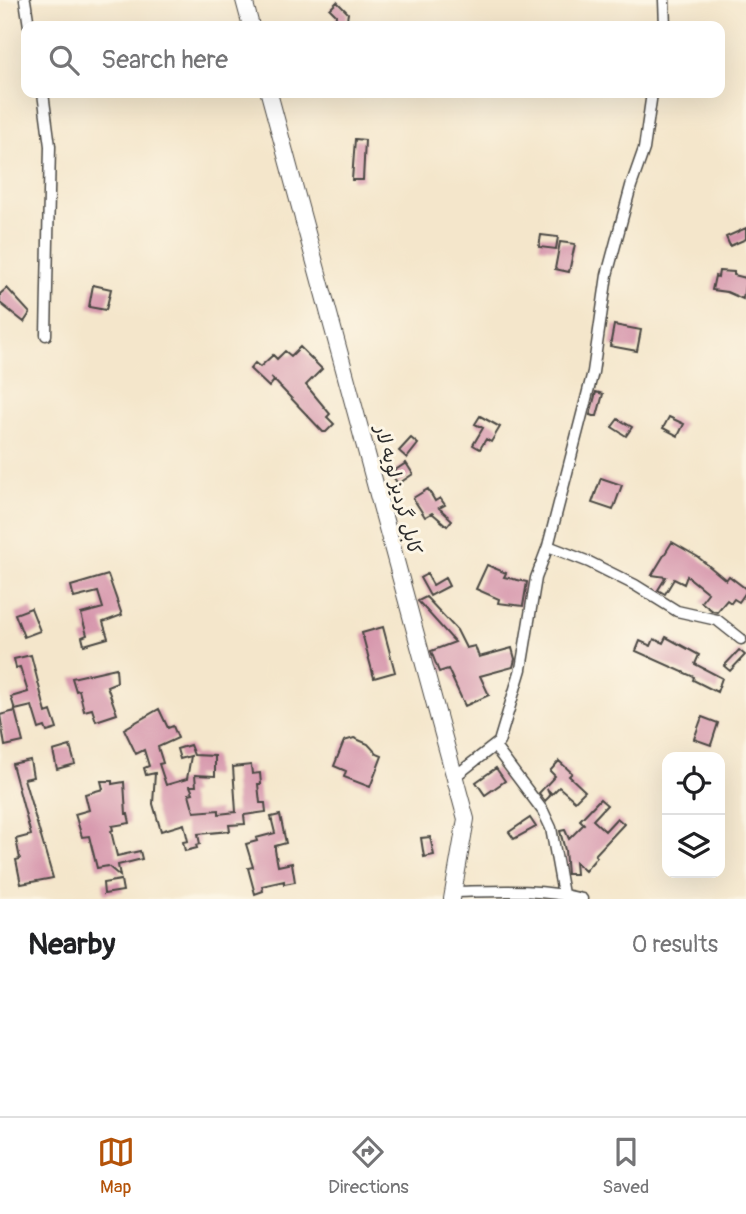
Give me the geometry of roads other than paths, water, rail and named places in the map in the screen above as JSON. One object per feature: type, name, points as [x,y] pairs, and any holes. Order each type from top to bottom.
[{"type":"highway","points":[[244,0],[250,21]]},
{"type":"highway","name":"کابل گردیز لویه لار","points":[[270,98],[466,819],[454,896]]},
{"type":"street","points":[[25,0],[28,21]]},
{"type":"street","points":[[664,0],[665,21]]},
{"type":"street","points":[[44,98],[50,146],[46,335]]},
{"type":"street","points":[[454,777],[499,742],[522,669],[536,578],[548,546],[593,372],[607,275],[644,149],[651,98]]},
{"type":"street","points":[[548,546],[589,562],[684,614],[717,620],[741,639]]},
{"type":"street","points":[[495,747],[543,811],[551,828],[563,894]]},
{"type":"street","points":[[454,896],[510,890],[563,894],[582,899]]}]
